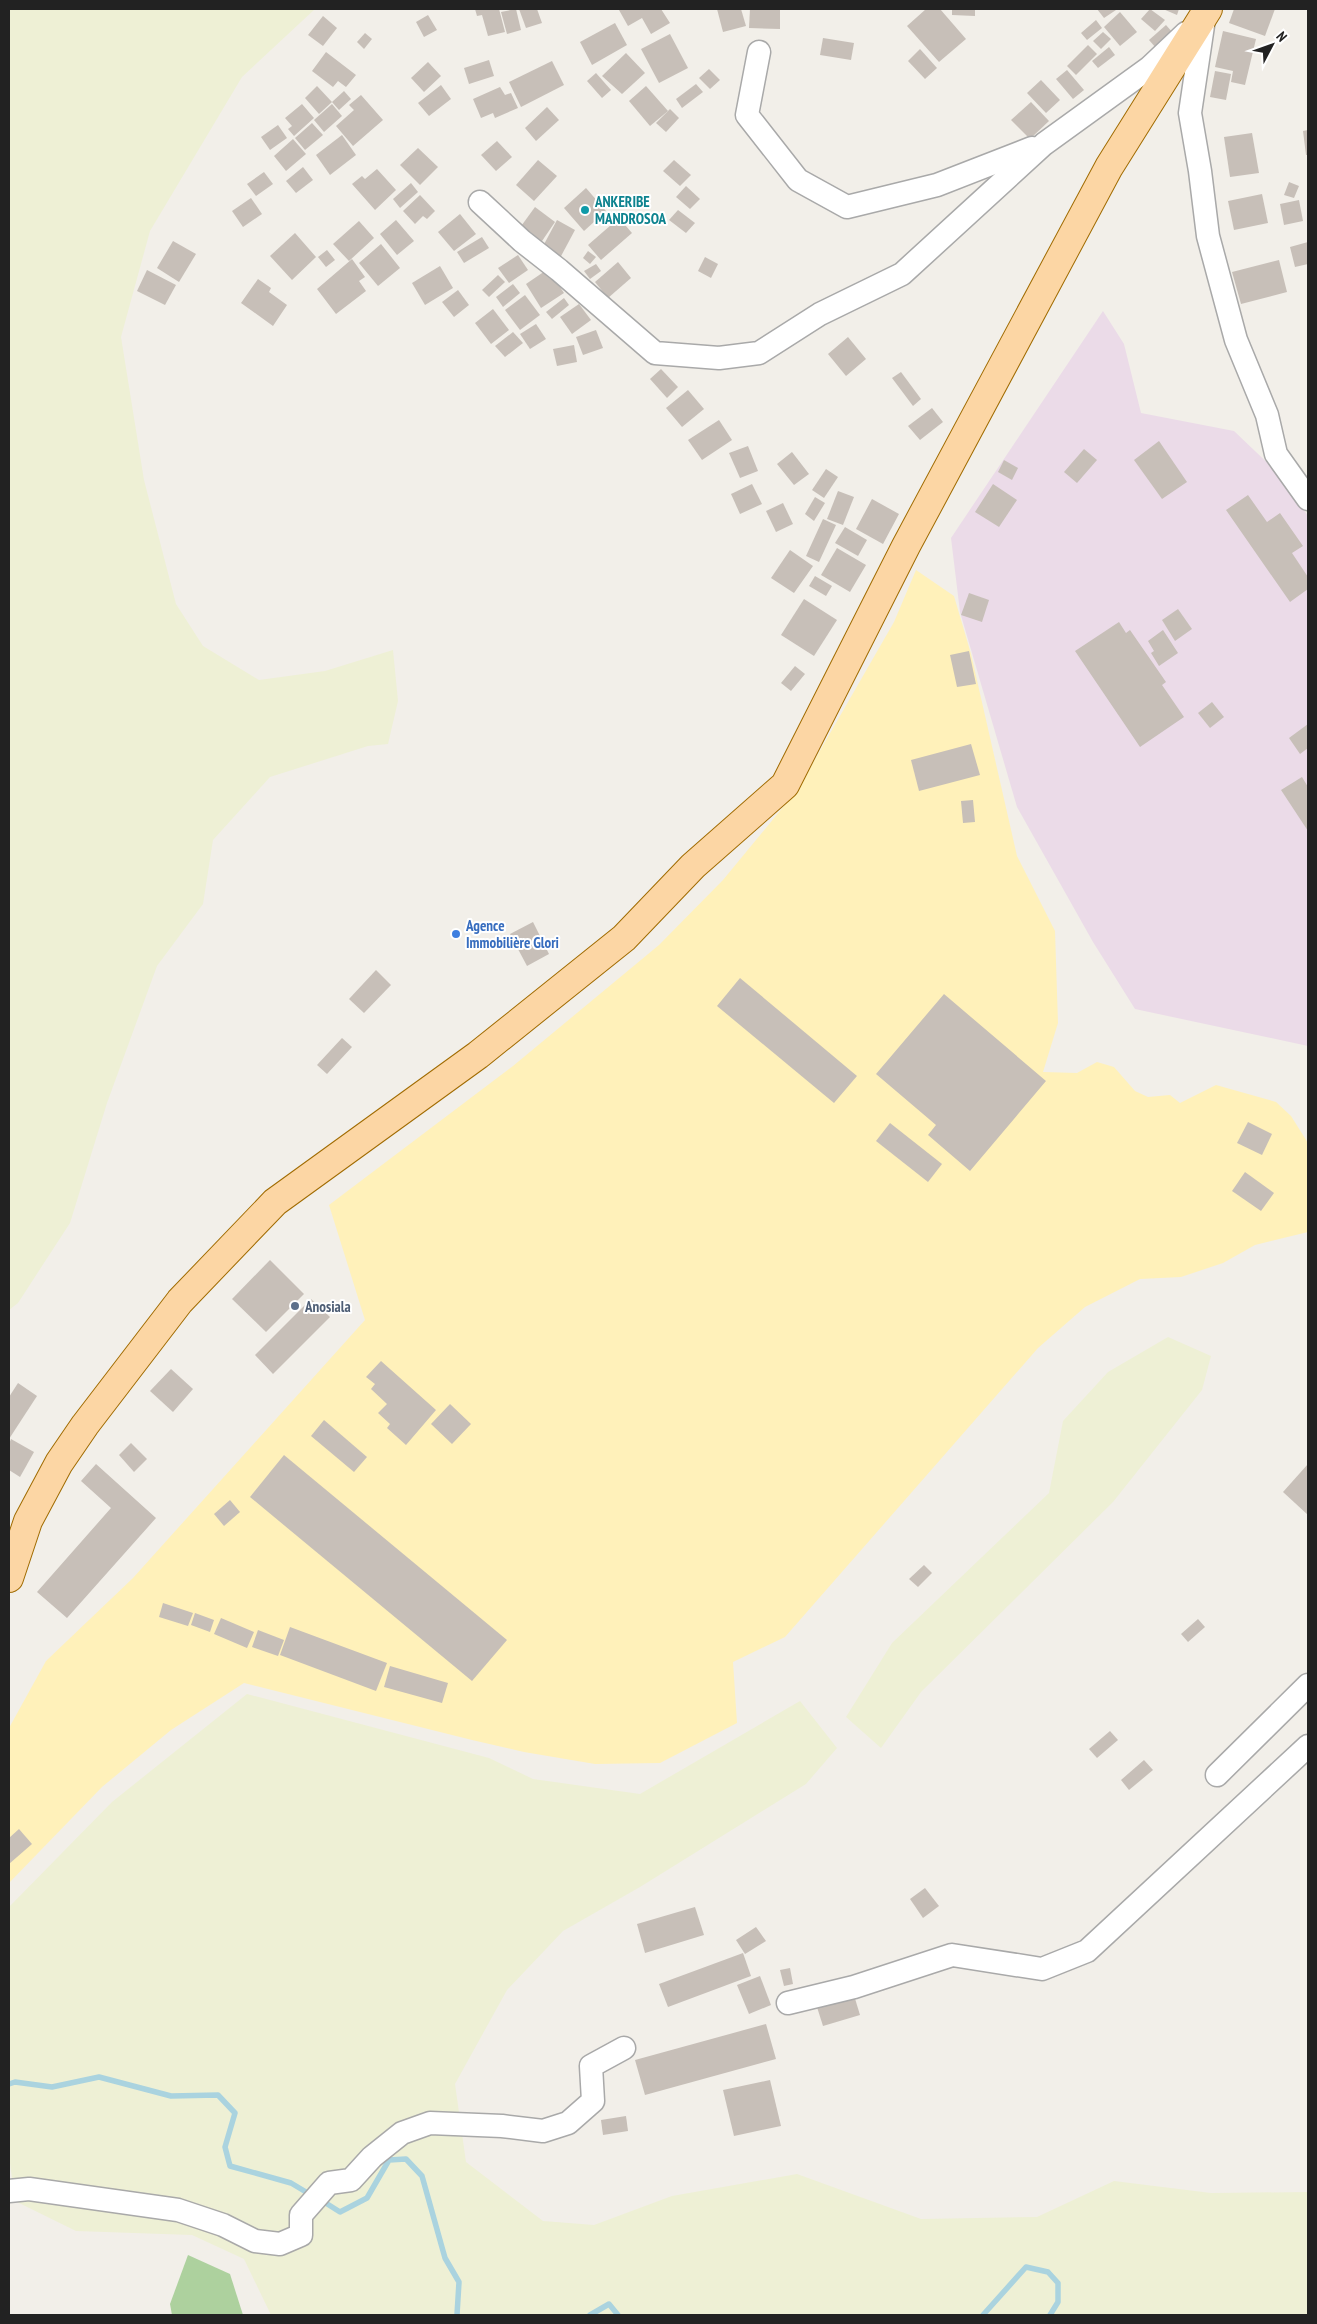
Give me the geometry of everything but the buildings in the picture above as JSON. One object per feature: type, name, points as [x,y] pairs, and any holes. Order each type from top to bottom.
[{"type":"main road","points":[[9,1578],[28,1521],[59,1462],[84,1425],[180,1302],[275,1202],[478,1055],[624,938],[693,866],[786,785],[906,546],[1109,167],[1206,12]]},
{"type":"street","points":[[480,202],[522,242],[560,270],[655,353],[719,358],[759,353],[820,314],[902,274],[1044,144],[1149,68],[1206,12]]},
{"type":"street","points":[[1206,12],[1190,113],[1208,236],[1236,340],[1267,415],[1276,454],[1308,499]]},
{"type":"street","points":[[759,52],[747,115],[798,180],[847,206],[937,185],[1044,144]]},
{"type":"street","points":[[1217,1775],[1308,1685]]},
{"type":"street","points":[[788,2003],[854,1986],[952,1956],[1042,1969],[1087,1951],[1308,1746]]},
{"type":"street","points":[[9,2191],[29,2189],[178,2210],[223,2225],[255,2241],[280,2244],[301,2235],[301,2215],[329,2183],[351,2180],[372,2157],[402,2133],[430,2123],[502,2126],[543,2132],[568,2123],[593,2101],[590,2066],[624,2048]]},
{"type":"shaded area","points":[[1103,311],[1124,344],[1141,413],[1234,431],[1280,475],[1308,516],[1308,1046],[1135,1009],[1093,942],[1017,807],[960,612],[951,538]]},
{"type":"green space","points":[[9,9],[315,9],[242,77],[150,231],[121,337],[144,480],[176,604],[203,646],[259,680],[325,671],[393,650],[398,701],[388,744],[368,746],[270,777],[213,840],[203,904],[157,966],[107,1103],[70,1223],[18,1303],[9,1310]]},
{"type":"green space","points":[[1168,1337],[1211,1356],[1202,1390],[1113,1502],[921,1692],[881,1748],[846,1717],[892,1643],[1049,1493],[1063,1421],[1108,1372]]},
{"type":"green space","points":[[247,1694],[489,1758],[533,1779],[640,1794],[800,1701],[837,1748],[806,1784],[640,1887],[563,1931],[507,1990],[455,2084],[466,2162],[543,2221],[594,2225],[672,2196],[797,2174],[921,2219],[1037,2217],[1114,2181],[1211,2193],[1308,2192],[1308,2315],[271,2315],[244,2259],[192,2235],[76,2231],[15,2201],[9,2156],[9,1907],[112,1802]]},
{"type":"green space","points":[[188,2255],[230,2274],[243,2315],[172,2315],[170,2304]]},
{"type":"sand","points":[[916,570],[954,596],[971,654],[1017,856],[1055,931],[1058,1023],[1043,1072],[1077,1073],[1097,1062],[1114,1067],[1135,1091],[1148,1097],[1170,1095],[1180,1103],[1216,1085],[1276,1102],[1291,1116],[1308,1143],[1308,1232],[1255,1245],[1223,1263],[1181,1277],[1140,1279],[1085,1307],[1038,1348],[785,1637],[733,1662],[737,1723],[660,1763],[595,1764],[524,1752],[244,1683],[171,1730],[102,1787],[9,1883],[9,1728],[46,1661],[133,1578],[365,1320],[329,1205],[513,1066],[659,945],[723,880],[798,789],[894,622]]},
{"type":"waterway","points":[[9,2084],[15,2082],[52,2087],[99,2077],[171,2096],[218,2095],[235,2113],[225,2147],[230,2166],[291,2183],[311,2195]]},
{"type":"waterway","points":[[321,2200],[340,2212],[367,2198],[389,2160],[406,2159],[422,2176],[445,2258],[459,2282],[457,2315]]},
{"type":"waterway","points":[[983,2315],[1026,2267],[1048,2272],[1058,2283],[1058,2302],[1050,2315]]},
{"type":"waterway","points":[[590,2315],[609,2304],[618,2315]]},
{"type":"place","name":"ANKERIBE MANDROSOA","points":[[585,210]]},
{"type":"place","name":"Agence Immobilière Glori","points":[[456,934]]},
{"type":"place","name":"Anosiala","points":[[295,1306]]}]
